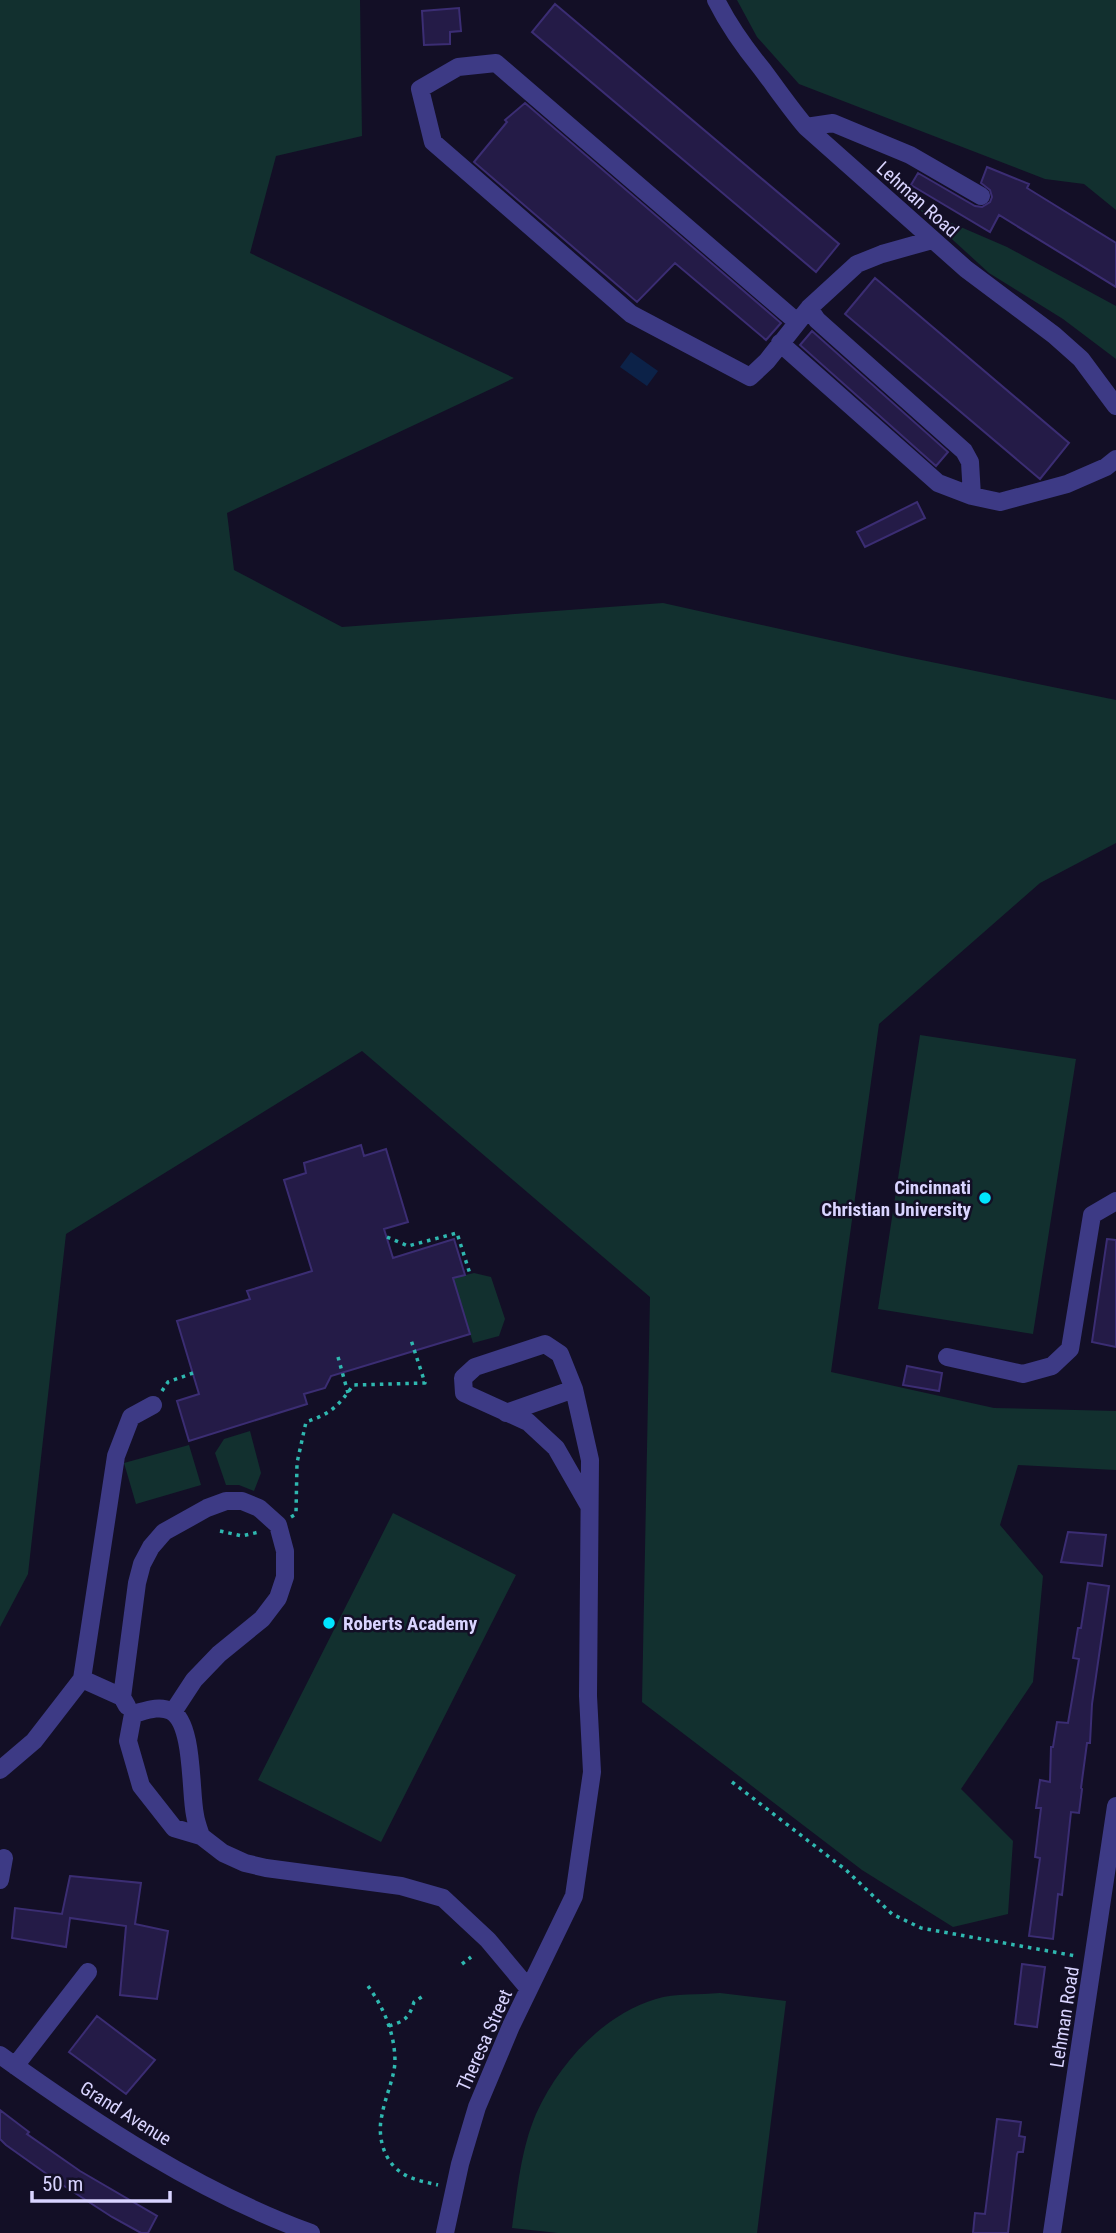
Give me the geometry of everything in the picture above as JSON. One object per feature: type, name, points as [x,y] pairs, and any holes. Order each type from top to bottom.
[{"type":"street","name":"Lehman Road","points":[[716,0],[746,50],[806,127],[966,269],[1054,335],[1081,359],[1116,406]]},
{"type":"street","points":[[797,322],[496,64],[458,68],[420,89],[433,142],[631,314],[750,377],[767,361],[809,307],[857,264],[932,240]]},
{"type":"street","points":[[806,127],[834,123],[910,155],[981,196]]},
{"type":"street","points":[[809,307],[817,320],[964,451],[970,462],[972,496]]},
{"type":"street","points":[[780,344],[938,483],[972,496],[1000,502],[1009,500],[1067,484],[1106,467],[1116,459]]},
{"type":"street","points":[[947,1357],[1023,1374],[1052,1366],[1070,1349],[1092,1215],[1116,1201]]},
{"type":"street","name":"Theresa Street","points":[[445,2233],[460,2164],[477,2107],[574,1896],[592,1772],[588,1696],[590,1460],[574,1389],[560,1354],[545,1344],[475,1367],[463,1378],[464,1394],[506,1413]]},
{"type":"street","points":[[506,1413],[574,1389]]},
{"type":"street","points":[[0,1770],[34,1741],[82,1679],[116,1456],[131,1417],[153,1405]]},
{"type":"street","points":[[506,1413],[528,1422],[556,1448],[588,1504]]},
{"type":"street","points":[[122,1697],[137,1583],[142,1564],[151,1547],[164,1532],[207,1508],[226,1501],[242,1501],[259,1508],[278,1525],[285,1551],[285,1577],[278,1598],[262,1619],[219,1654],[194,1680],[173,1712]]},
{"type":"street","points":[[82,1679],[122,1697],[133,1714],[128,1741],[141,1786],[173,1828],[201,1836],[223,1853],[245,1863],[401,1886],[443,1898],[488,1940],[529,1989]]},
{"type":"street","points":[[133,1714],[160,1708],[173,1712],[183,1725],[190,1760],[195,1815],[201,1836]]},
{"type":"street","name":"Lehman Road","points":[[1052,2233],[1116,1806]]},
{"type":"street","points":[[0,1880],[4,1858]]},
{"type":"street","points":[[15,2066],[88,1972]]},
{"type":"street","name":"Grand Avenue","points":[[0,2055],[121,2136],[272,2226],[311,2233]]},
{"type":"path","points":[[387,1237],[408,1247],[457,1233],[470,1274]]},
{"type":"path","points":[[287,1520],[296,1514],[297,1463],[306,1422],[327,1415],[353,1385],[425,1382],[411,1340]]},
{"type":"path","points":[[338,1357],[348,1393]]},
{"type":"path","points":[[153,1405],[168,1382],[193,1373]]},
{"type":"path","points":[[220,1531],[242,1536],[264,1531]]},
{"type":"path","points":[[732,1782],[846,1870],[892,1914],[921,1928],[1080,1956]]},
{"type":"path","points":[[462,1964],[471,1957]]},
{"type":"path","points":[[368,1986],[381,2006],[389,2026],[395,2064],[381,2117],[383,2149],[402,2174],[438,2185]]},
{"type":"path","points":[[389,2026],[403,2022],[410,2016],[414,2002],[423,1997]]},
{"type":"green space","points":[[0,0],[360,0],[362,136],[276,156],[250,253],[514,378],[227,513],[234,570],[342,627],[663,603],[1116,700],[1116,843],[1040,883],[879,1024],[831,1372],[994,1408],[1116,1411],[1116,1470],[1018,1465],[1000,1525],[1043,1576],[1033,1682],[961,1789],[1013,1841],[1008,1914],[953,1927],[862,1870],[642,1702],[650,1297],[362,1051],[66,1234],[28,1574],[0,1627]]},
{"type":"green space","points":[[737,0],[1116,0],[1116,210],[1084,184],[1045,179],[799,84],[757,37]]},
{"type":"green space","points":[[919,209],[1007,247],[1116,306],[1116,359],[1063,319],[989,273]]},
{"type":"green space","points":[[920,1035],[1076,1059],[1033,1334],[878,1309]]},
{"type":"green space","points":[[474,1273],[491,1277],[505,1319],[499,1336],[473,1343],[453,1278]]},
{"type":"green space","points":[[250,1431],[261,1473],[254,1491],[239,1485],[226,1485],[215,1453],[224,1439]]},
{"type":"green space","points":[[189,1445],[201,1485],[136,1504],[124,1463]]},
{"type":"green space","points":[[393,1513],[516,1575],[381,1842],[258,1780]]},
{"type":"green space","points":[[720,1993],[786,2001],[757,2233],[558,2233],[512,2228],[520,2170],[531,2127],[546,2095],[570,2059],[601,2029],[637,2006],[671,1996]]},
{"type":"water","points":[[631,352],[658,371],[647,386],[620,367]]},
{"type":"building","points":[[555,4],[839,244],[816,272],[532,32]]},
{"type":"building","points":[[459,8],[461,31],[450,32],[450,44],[424,45],[422,11]]},
{"type":"building","points":[[525,103],[781,323],[766,340],[675,263],[637,302],[474,162],[507,122],[505,120]]},
{"type":"building","points":[[987,167],[1029,184],[1027,188],[1116,243],[1116,287],[999,215],[990,232],[911,185],[918,173],[975,206],[982,207],[990,202],[992,197],[990,190],[981,183]]},
{"type":"building","points":[[875,278],[1069,443],[1040,479],[845,314]]},
{"type":"building","points":[[812,331],[948,452],[936,466],[800,345]]},
{"type":"building","points":[[917,502],[925,518],[865,547],[857,532]]},
{"type":"building","points":[[361,1145],[364,1156],[386,1149],[408,1222],[384,1229],[393,1258],[454,1239],[465,1275],[453,1278],[470,1334],[331,1376],[325,1388],[304,1394],[307,1404],[189,1441],[177,1401],[199,1394],[177,1321],[250,1299],[247,1291],[312,1271],[284,1180],[306,1173],[304,1163]]},
{"type":"building","points":[[1107,1239],[1116,1240],[1116,1347],[1092,1342]]},
{"type":"building","points":[[907,1366],[942,1373],[939,1391],[903,1385]]},
{"type":"building","points":[[1068,1532],[1106,1535],[1102,1566],[1061,1562]]},
{"type":"building","points":[[1088,1583],[1109,1586],[1079,1813],[1071,1812],[1062,1895],[1058,1894],[1053,1939],[1029,1936],[1040,1858],[1035,1857],[1041,1808],[1036,1808],[1040,1780],[1050,1782],[1051,1747],[1057,1722],[1068,1723],[1079,1659],[1073,1658]]},
{"type":"building","points":[[70,1876],[141,1883],[135,1924],[168,1931],[157,1999],[120,1995],[126,1926],[70,1918],[66,1947],[12,1938],[15,1908],[62,1914]]},
{"type":"building","points":[[1022,1964],[1045,1967],[1037,2027],[1015,2024]]},
{"type":"building","points":[[97,2016],[155,2060],[126,2094],[69,2052]]},
{"type":"building","points":[[0,2110],[29,2132],[27,2134],[80,2171],[157,2216],[148,2233],[141,2233],[112,2217],[6,2145],[0,2139]]},
{"type":"building","points":[[997,2119],[1021,2122],[1019,2136],[1025,2137],[1023,2152],[1017,2154],[1008,2233],[973,2233],[975,2213],[985,2214]]},
{"type":"place","name":"Cincinnati Christian University","points":[[985,1198]]},
{"type":"place","name":"Roberts Academy","points":[[329,1623]]}]
